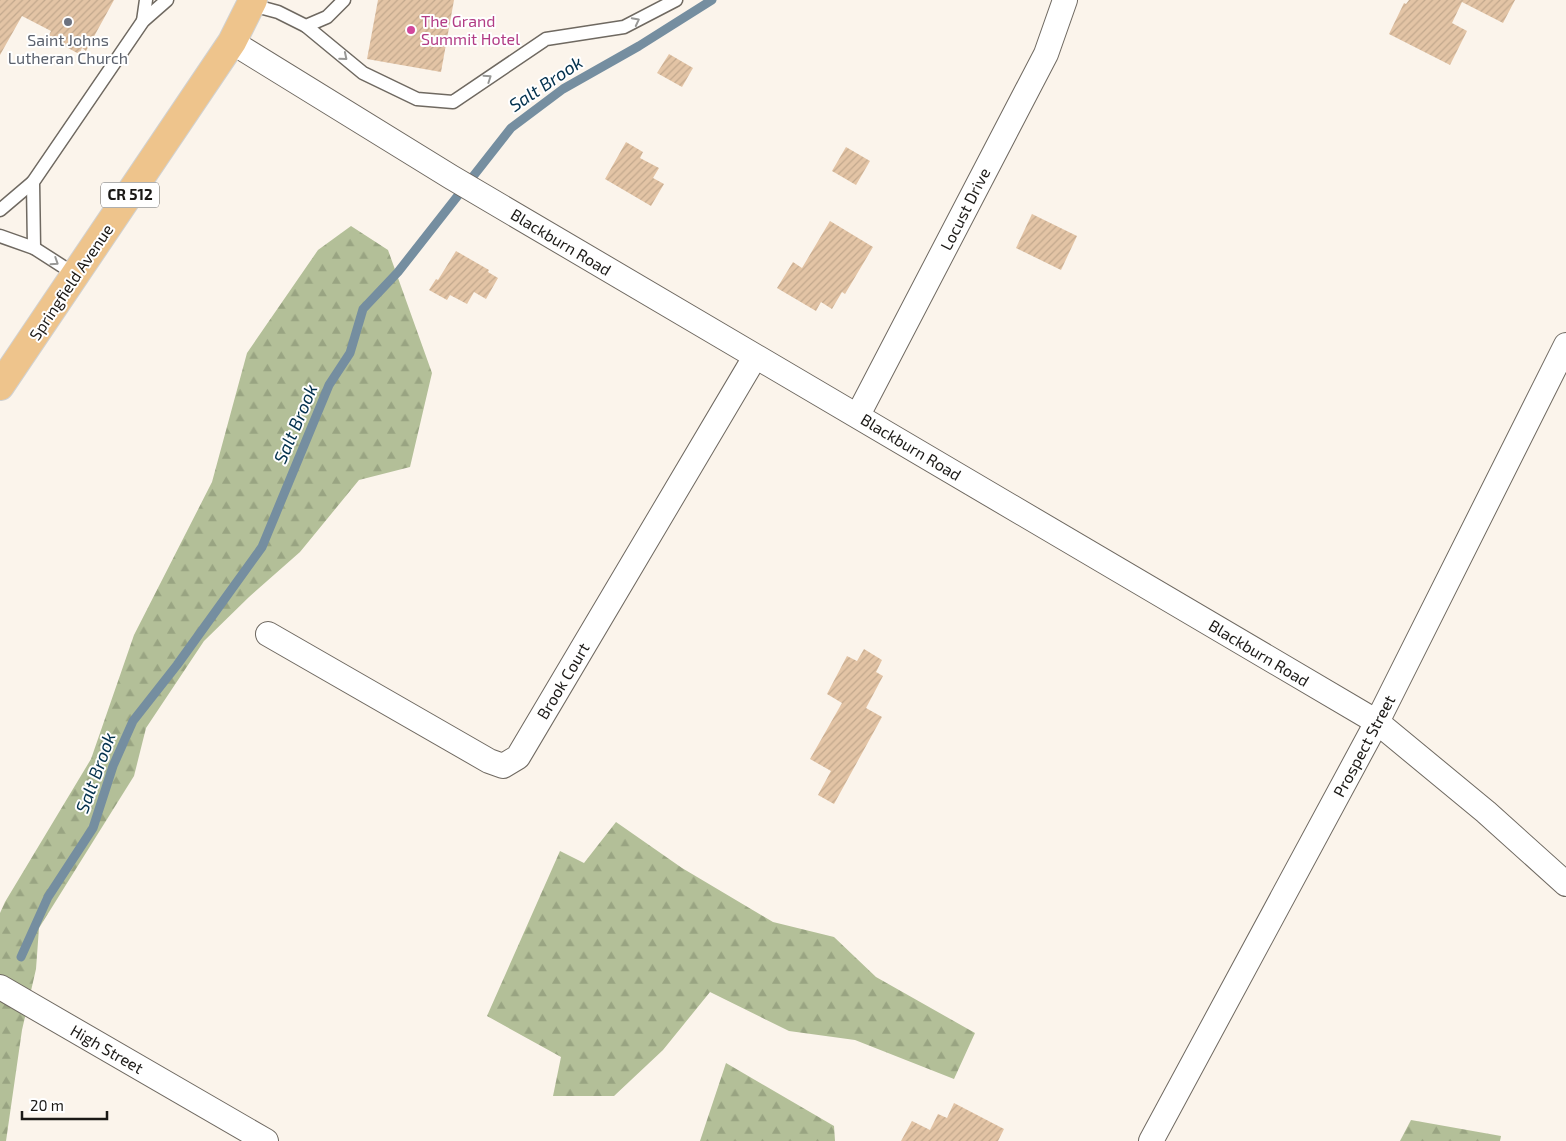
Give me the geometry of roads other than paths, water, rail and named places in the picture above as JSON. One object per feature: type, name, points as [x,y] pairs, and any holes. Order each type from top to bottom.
[{"type":"main road","name":"Springfield Avenue","points":[[0,386],[232,42],[253,2]]},
{"type":"street","name":"Locust Drive","points":[[858,415],[1046,54],[1065,0]]},
{"type":"street","name":"Blackburn Road","points":[[232,42],[451,177],[1377,722],[1486,812],[1566,884]]},
{"type":"street","name":"Prospect Street","points":[[1151,1141],[1377,722],[1560,371],[1566,345]]},
{"type":"street","name":"Brook Court","points":[[268,634],[489,761],[503,766],[518,757],[755,357]]},
{"type":"street","name":"High Street","points":[[0,987],[266,1141]]},
{"type":"lane","points":[[144,21],[146,0]]},
{"type":"lane","points":[[0,210],[33,182],[144,21],[167,0]]},
{"type":"lane","points":[[306,26],[327,17],[344,0]]},
{"type":"lane","points":[[253,2],[306,26],[363,73],[417,99],[453,102],[546,39],[624,27],[676,0]]},
{"type":"lane","points":[[33,182],[34,248]]},
{"type":"lane","points":[[0,236],[34,248],[76,275]]},
{"type":"waterway","name":"Salt Brook","points":[[21,957],[48,897],[93,828],[113,766],[133,721],[177,665],[262,547],[329,385],[350,353],[363,309],[398,272],[511,128],[563,89],[639,46],[712,0]]},
{"type":"place","name":"Saint Johns Lutheran Church","points":[[68,22]]},
{"type":"place","name":"The Grand Summit Hotel","points":[[411,30]]}]
